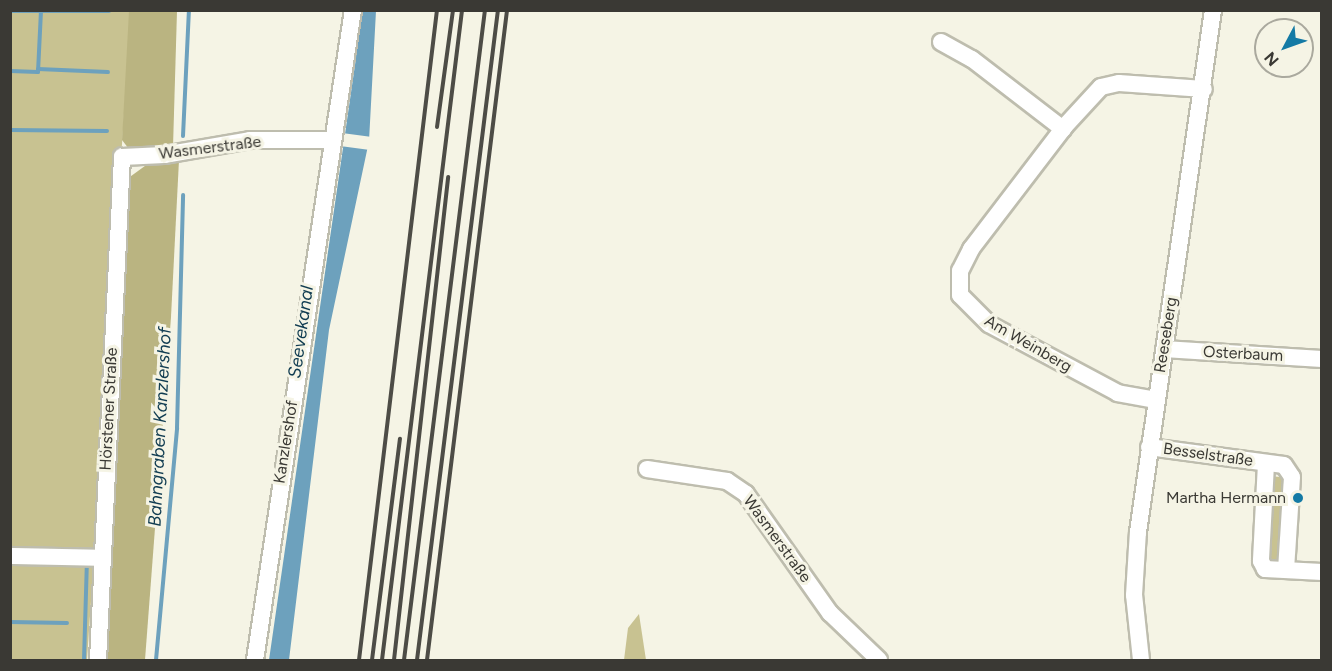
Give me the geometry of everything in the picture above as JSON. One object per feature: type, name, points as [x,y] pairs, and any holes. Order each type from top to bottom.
[{"type":"street","name":"Kanzlershof","points":[[255,660],[353,10]]},
{"type":"street","name":"Reeseberg","points":[[1140,660],[1134,576],[1149,447],[1204,89],[1213,10]]},
{"type":"street","points":[[941,42],[972,59],[1063,129]]},
{"type":"street","name":"Am Weinberg","points":[[1156,400],[1118,393],[989,324],[960,295],[964,259],[1063,129],[1095,92],[1108,84],[1204,89]]},
{"type":"street","name":"Wasmerstraße","points":[[122,157],[250,140],[333,140]]},
{"type":"street","name":"Hörstener Straße","points":[[98,660],[122,157]]},
{"type":"street","name":"Osterbaum","points":[[1164,349],[1322,358]]},
{"type":"street","name":"Besselstraße","points":[[1149,447],[1284,465],[1292,477],[1286,570]]},
{"type":"street","name":"Besselstraße","points":[[1266,464],[1260,561],[1265,569],[1322,572]]},
{"type":"street","name":"Wasmerstraße","points":[[647,469],[727,481],[746,494],[830,613],[879,660]]},
{"type":"street","points":[[10,556],[102,558]]},
{"type":"shaded area","points":[[10,11],[131,11],[87,660],[11,660]]},
{"type":"shaded area","points":[[129,11],[177,11],[173,147],[132,153],[122,140]]},
{"type":"shaded area","points":[[179,160],[171,317],[145,660],[103,660],[127,179],[149,163]]},
{"type":"shaded area","points":[[1270,476],[1289,478],[1283,563],[1265,562]]},
{"type":"shaded area","points":[[639,614],[646,660],[624,660],[628,628]]},
{"type":"water","points":[[359,11],[376,11],[369,141],[329,330],[289,660],[269,660],[356,58]]},
{"type":"pier","points":[[342,133],[372,137],[370,150],[340,146]]},
{"type":"waterway","name":"Bahngraben Kanzlershof","points":[[183,136],[189,10]]},
{"type":"waterway","points":[[10,11],[109,11]]},
{"type":"waterway","points":[[10,71],[38,72],[41,11]]},
{"type":"waterway","points":[[38,69],[108,72]]},
{"type":"waterway","points":[[10,130],[107,131]]},
{"type":"waterway","name":"Bahngraben Kanzlershof","points":[[156,660],[177,428],[183,195]]},
{"type":"waterway","points":[[84,660],[87,561]]},
{"type":"waterway","points":[[10,622],[67,623]]},
{"type":"railway","points":[[359,660],[437,10]]},
{"type":"railway","points":[[437,127],[453,10]]},
{"type":"railway","points":[[382,660],[462,10]]},
{"type":"railway","points":[[404,660],[485,10]]},
{"type":"railway","points":[[417,660],[498,10]]},
{"type":"railway","points":[[427,660],[507,10]]},
{"type":"railway","points":[[394,660],[448,177]]},
{"type":"railway","points":[[372,660],[400,439]]},
{"type":"place","name":"Martha Hermann","points":[[1298,498]]},
{"type":"water label","name":"Seevekanal","points":[[301,332]]}]
